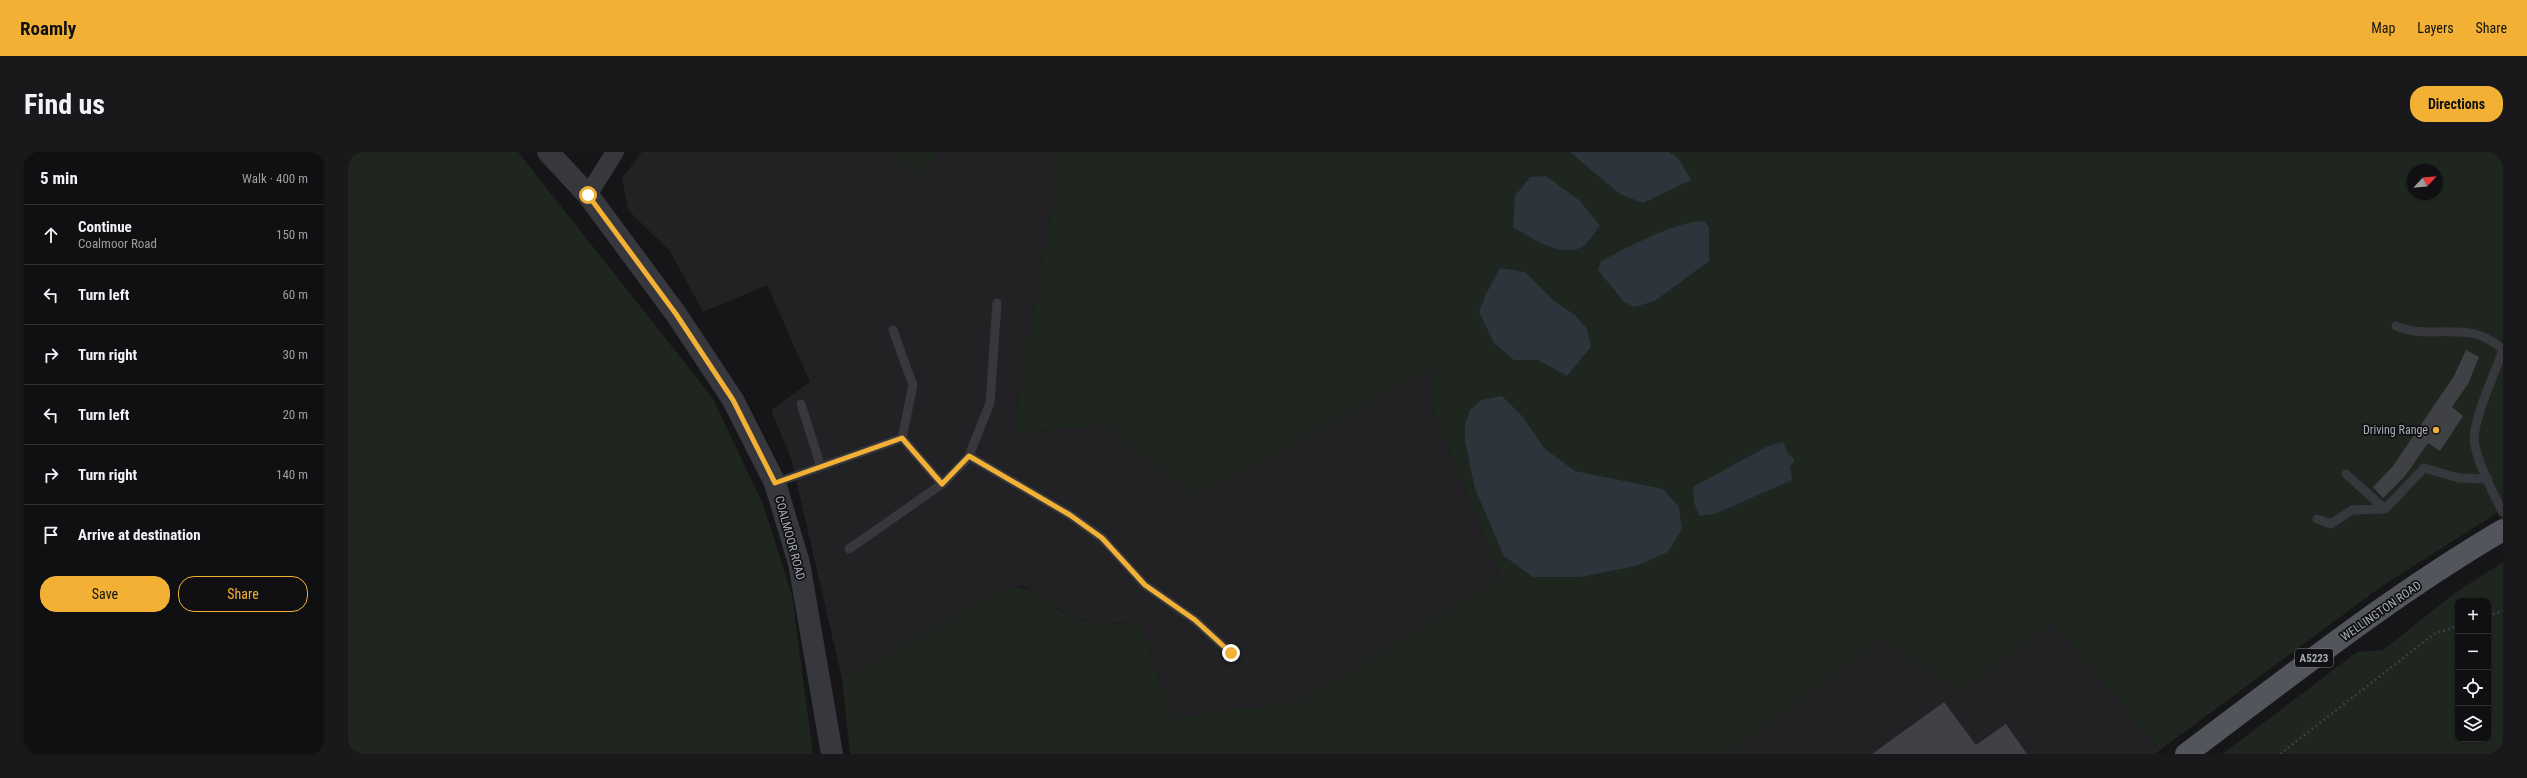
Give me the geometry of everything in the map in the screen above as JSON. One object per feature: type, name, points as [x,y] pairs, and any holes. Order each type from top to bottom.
[{"type":"main road","name":"WELLINGTON ROAD","points":[[2186,754],[2339,640],[2446,566],[2503,530]]},
{"type":"street","name":"COALMOOR ROAD","points":[[548,152],[588,195],[676,314],[733,400],[775,483],[799,563],[832,754]]},
{"type":"street","points":[[588,195],[615,152]]},
{"type":"lane","points":[[849,549],[942,484],[969,456],[990,403],[998,303]]},
{"type":"lane","points":[[2396,326],[2404,330],[2457,331],[2485,336],[2503,350],[2478,418],[2474,438],[2488,479],[2503,512]]},
{"type":"lane","points":[[893,330],[913,385],[902,438]]},
{"type":"lane","points":[[2492,380],[2503,374]]},
{"type":"lane","points":[[801,404],[821,467]]},
{"type":"lane","points":[[775,483],[902,438]]},
{"type":"lane","points":[[902,438],[942,484]]},
{"type":"lane","points":[[969,456],[1070,515],[1102,538],[1145,585],[1195,620],[1231,653]]},
{"type":"lane","points":[[2317,519],[2331,524],[2352,510],[2385,509],[2424,468],[2459,478],[2488,479]]},
{"type":"lane","points":[[2346,474],[2385,509]]},
{"type":"path","points":[[2491,615],[2503,611]]},
{"type":"path","points":[[2280,754],[2434,634],[2455,627]]},
{"type":"shaded area","points":[[348,152],[518,152],[712,397],[763,504],[792,595],[813,754],[348,754]]},
{"type":"shaded area","points":[[642,152],[885,152],[920,178],[936,152],[1061,152],[1012,433],[1106,425],[1196,496],[1432,368],[1429,401],[1501,578],[1301,701],[1174,717],[1139,623],[1098,624],[1072,617],[1024,586],[1011,586],[842,679],[791,458],[771,410],[810,382],[767,285],[703,312],[670,251],[628,210],[622,178]]},
{"type":"shaded area","points":[[885,152],[936,152],[920,178]]},
{"type":"shaded area","points":[[1061,152],[2503,152],[2503,524],[2497,513],[2382,586],[2160,750],[2052,623],[1962,691],[1880,639],[1727,754],[850,754],[842,679],[1011,586],[1020,587],[1036,593],[1065,613],[1081,620],[1106,624],[1139,623],[1174,717],[1301,701],[1501,578],[1429,401],[1432,368],[1196,496],[1106,425],[1012,433]],"holes":[[[1709,261],[1655,301],[1623,301],[1611,286]]]},
{"type":"shaded area","points":[[1570,152],[1669,152],[1678,158],[1691,180],[1643,203],[1620,194]]},
{"type":"shaded area","points":[[1546,176],[1580,201],[1600,226],[1582,247],[1573,250],[1555,248],[1537,241],[1513,227],[1515,196],[1530,177]]},
{"type":"shaded area","points":[[1704,221],[1709,227],[1709,261],[1655,301],[1634,307],[1623,301],[1598,270],[1601,261],[1638,242],[1665,230],[1692,222]]},
{"type":"shaded area","points":[[1500,268],[1525,272],[1554,301],[1575,315],[1587,329],[1591,347],[1567,376],[1538,360],[1514,360],[1494,343],[1479,312],[1486,294]]},
{"type":"shaded area","points":[[1502,396],[1522,416],[1545,449],[1575,471],[1663,489],[1679,507],[1682,529],[1668,552],[1636,566],[1580,577],[1533,577],[1504,556],[1475,489],[1465,441],[1465,425],[1470,410],[1481,400]]},
{"type":"shaded area","points":[[1783,442],[1788,454],[1795,460],[1790,467],[1792,480],[1715,514],[1699,516],[1694,502],[1693,487],[1768,446]]},
{"type":"shaded area","points":[[2503,562],[2503,754],[2222,754],[2357,652],[2383,650],[2455,593]]},
{"type":"shaded area","points":[[2052,623],[2160,750],[2155,754],[1727,754],[1880,639],[1962,691]]},
{"type":"building","name":"Driving Range","points":[[2466,350],[2479,357],[2468,384],[2452,407],[2463,416],[2440,451],[2428,443],[2405,476],[2383,498],[2373,487],[2393,466],[2454,376]]},
{"type":"building","points":[[1944,702],[1976,745],[2006,724],[2027,754],[1872,754]]},
{"type":"place","name":"Driving Range","points":[[2436,430]]},
{"type":"route","points":[[588,195],[676,314],[733,400],[775,483],[902,438],[942,484],[969,456],[1070,515],[1102,538],[1145,585],[1195,620],[1231,653]]}]
